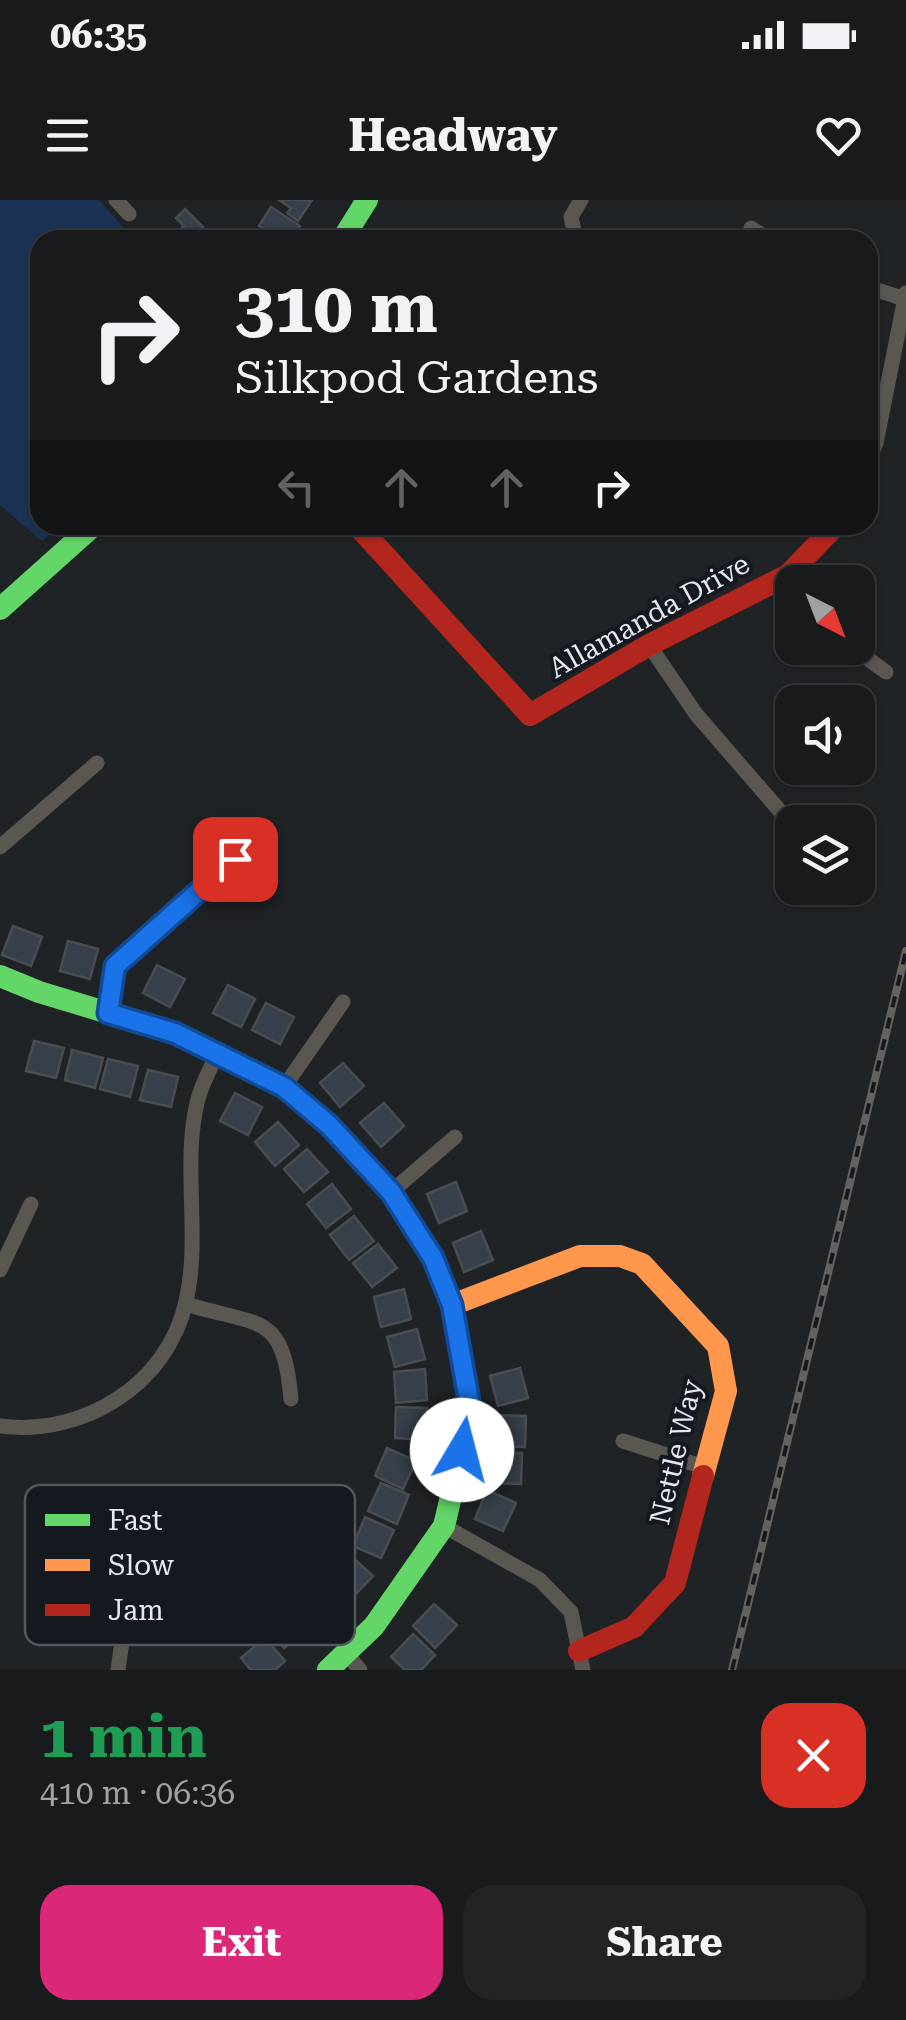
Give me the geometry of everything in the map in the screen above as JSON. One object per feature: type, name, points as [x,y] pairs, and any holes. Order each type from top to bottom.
[{"type":"street","points":[[116,200],[129,214]]},
{"type":"street","points":[[348,230],[367,200]]},
{"type":"street","points":[[574,230],[572,217],[582,200]]},
{"type":"street","points":[[878,289],[905,296],[878,433]]},
{"type":"street","points":[[0,609],[83,535]]},
{"type":"street","name":"Allamanda Drive","points":[[366,535],[530,716],[649,645],[775,586]]},
{"type":"street","name":"Allamanda Drive","points":[[803,565],[828,535]]},
{"type":"street","points":[[649,645],[696,714],[775,805]]},
{"type":"street","points":[[875,664],[886,672]]},
{"type":"street","points":[[0,848],[97,763]]},
{"type":"street","points":[[108,1013],[115,966],[235,859]]},
{"type":"street","points":[[0,976],[175,1033],[284,1087],[329,1125],[391,1192],[433,1258],[452,1305],[471,1412],[444,1526],[353,1662],[328,1670]]},
{"type":"street","points":[[284,1087],[343,1002]]},
{"type":"street","points":[[0,1426],[45,1426],[102,1411],[127,1393],[152,1367],[171,1339],[186,1304],[191,1266],[196,1105],[218,1053]]},
{"type":"street","points":[[391,1192],[455,1137]]},
{"type":"street","points":[[0,1270],[32,1204]]},
{"type":"street","name":"Nettle Way","points":[[452,1305],[580,1256],[620,1256],[642,1264],[709,1333],[723,1361],[726,1391],[675,1584],[634,1627],[581,1660]]},
{"type":"street","points":[[186,1304],[264,1325],[276,1334],[283,1345],[291,1399]]},
{"type":"street","points":[[623,1442],[704,1467]]},
{"type":"street","points":[[444,1526],[540,1580],[571,1612],[581,1660]]},
{"type":"street","points":[[118,1670],[121,1645]]},
{"type":"shaded area","points":[[0,200],[99,200],[125,230],[30,230],[30,531],[0,505]]},
{"type":"building","points":[[279,200],[312,200],[298,221],[287,213],[291,208]]},
{"type":"building","points":[[271,207],[300,226],[297,230],[265,230],[259,226]]},
{"type":"building","points":[[185,209],[203,227],[180,230],[184,226],[176,218]]},
{"type":"building","points":[[13,926],[42,937],[31,966],[2,955]]},
{"type":"building","points":[[68,941],[98,949],[90,979],[60,971]]},
{"type":"building","points":[[157,965],[185,979],[170,1007],[143,993]]},
{"type":"building","points":[[228,985],[255,999],[241,1027],[213,1013]]},
{"type":"building","points":[[266,1003],[294,1017],[280,1044],[252,1030]]},
{"type":"building","points":[[34,1041],[64,1048],[56,1078],[26,1071]]},
{"type":"building","points":[[72,1050],[103,1058],[95,1088],[65,1080]]},
{"type":"building","points":[[108,1059],[138,1066],[130,1097],[100,1089]]},
{"type":"building","points":[[343,1063],[364,1086],[340,1107],[320,1083]]},
{"type":"building","points":[[148,1070],[178,1077],[171,1107],[140,1100]]},
{"type":"building","points":[[235,1093],[262,1107],[248,1135],[220,1121]]},
{"type":"building","points":[[384,1103],[404,1126],[381,1147],[360,1123]]},
{"type":"building","points":[[278,1122],[299,1145],[275,1166],[255,1142]]},
{"type":"building","points":[[307,1149],[328,1172],[304,1192],[284,1169]]},
{"type":"building","points":[[456,1182],[467,1211],[439,1223],[427,1194]]},
{"type":"building","points":[[332,1184],[351,1209],[326,1228],[307,1204]]},
{"type":"building","points":[[354,1216],[374,1241],[349,1260],[330,1235]]},
{"type":"building","points":[[481,1231],[493,1260],[464,1272],[453,1243]]},
{"type":"building","points":[[378,1244],[397,1268],[372,1287],[353,1263]]},
{"type":"building","points":[[404,1289],[411,1319],[381,1327],[374,1297]]},
{"type":"building","points":[[417,1329],[425,1359],[395,1367],[387,1337]]},
{"type":"building","points":[[520,1368],[528,1398],[498,1406],[490,1376]]},
{"type":"building","points":[[425,1369],[427,1400],[396,1403],[394,1372]]},
{"type":"building","points":[[396,1407],[427,1408],[426,1440],[395,1438]]},
{"type":"building","points":[[495,1415],[526,1416],[525,1447],[494,1446]]},
{"type":"building","points":[[387,1448],[416,1461],[403,1489],[375,1476]]},
{"type":"building","points":[[491,1452],[522,1453],[521,1484],[490,1483]]},
{"type":"building","points":[[381,1483],[409,1495],[397,1524],[368,1511]]},
{"type":"building","points":[[487,1490],[516,1503],[503,1531],[475,1519]]},
{"type":"building","points":[[365,1517],[394,1530],[381,1558],[355,1547]]},
{"type":"building","points":[[355,1560],[373,1576],[355,1595]]},
{"type":"building","points":[[434,1604],[457,1625],[435,1648],[413,1626]]},
{"type":"building","points":[[413,1634],[435,1655],[421,1670],[405,1670],[391,1657]]},
{"type":"building","points":[[257,1645],[271,1645],[285,1661],[275,1670],[251,1670],[241,1658]]},
{"type":"railway","points":[[732,1670],[906,951]]},
{"type":"traffic: fast","points":[[348,230],[367,200]]},
{"type":"traffic: fast","points":[[0,609],[83,535]]},
{"type":"traffic: fast","points":[[0,976],[39,992],[175,1033],[284,1087],[329,1125],[391,1192],[433,1258],[452,1305],[471,1412],[444,1526],[374,1626],[355,1644]]},
{"type":"traffic: fast","points":[[328,1670],[354,1645]]},
{"type":"traffic: slow","points":[[452,1305],[580,1256],[620,1256],[642,1264],[718,1346],[726,1391],[703,1476]]},
{"type":"traffic: jam","points":[[366,535],[530,715],[649,645],[788,575],[826,535]]},
{"type":"traffic: jam","points":[[579,1651],[634,1627],[675,1583],[703,1476]]},
{"type":"route","points":[[235,859],[115,966],[108,1013],[175,1033],[284,1087],[329,1125],[391,1192],[433,1258],[452,1305],[471,1412],[462,1450]]}]
